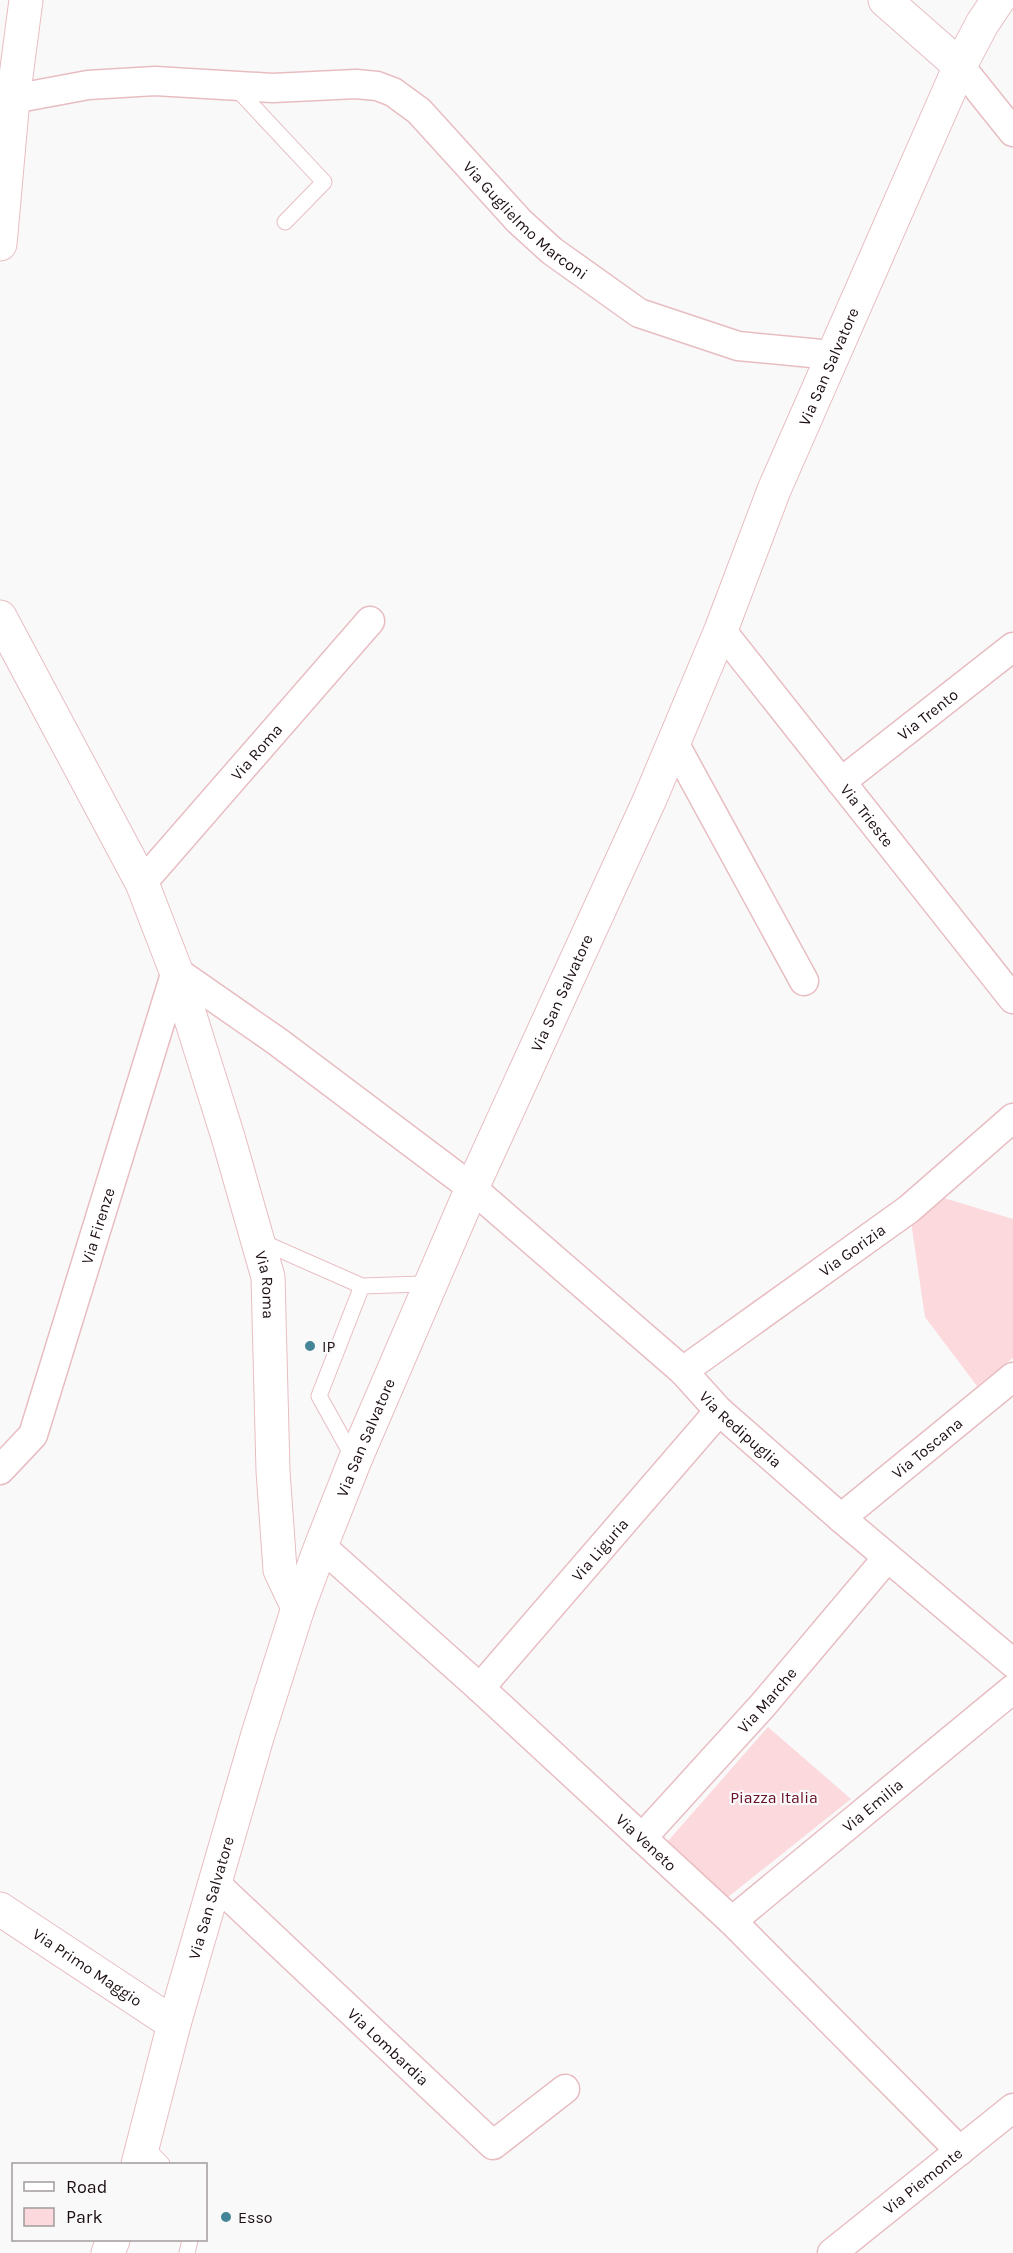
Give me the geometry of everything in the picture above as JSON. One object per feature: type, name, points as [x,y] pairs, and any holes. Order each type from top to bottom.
[{"type":"street","points":[[0,244],[8,119],[26,0]]},
{"type":"street","points":[[885,0],[960,66],[1013,132]]},
{"type":"street","name":"Via San Salvatore","points":[[148,2158],[174,2024],[258,1734],[298,1608],[321,1546],[355,1460],[472,1188],[650,799],[721,630],[774,490],[831,356],[960,66],[982,24],[998,0]]},
{"type":"street","name":"Via Guglielmo Marconi","points":[[8,119],[88,86],[155,81],[273,88],[356,84],[377,86],[393,92],[419,111],[519,221],[552,251],[639,313],[738,346],[831,356]]},
{"type":"street","name":"Via Roma","points":[[0,617],[142,883],[176,971],[228,1137],[268,1277],[273,1471],[280,1570],[298,1608]]},
{"type":"street","name":"Via Roma","points":[[142,883],[370,621]]},
{"type":"street","name":"Via Trieste","points":[[721,630],[1013,999]]},
{"type":"street","name":"Via Trento","points":[[842,782],[1013,647]]},
{"type":"street","points":[[673,741],[804,981]]},
{"type":"street","points":[[176,971],[278,1042],[472,1188]]},
{"type":"street","name":"Via Firenze","points":[[0,1470],[33,1435],[176,971]]},
{"type":"street","name":"Via Gorizia","points":[[683,1371],[909,1209],[1013,1118]]},
{"type":"street","name":"Via Redipuglia","points":[[472,1188],[683,1371],[719,1411],[887,1558],[1013,1663]]},
{"type":"street","name":"Via Toscana","points":[[841,1518],[1013,1377]]},
{"type":"street","name":"Via Liguria","points":[[480,1688],[719,1411]]},
{"type":"street","name":"Via Veneto","points":[[321,1546],[480,1688],[732,1921],[960,2151]]},
{"type":"street","name":"Via Marche","points":[[642,1838],[763,1705],[887,1558]]},
{"type":"street","name":"Via Emilia","points":[[732,1921],[1013,1689]]},
{"type":"street","name":"Via Lombardia","points":[[216,1884],[494,2145],[565,2089]]},
{"type":"street","name":"Via Primo Maggio","points":[[0,1909],[174,2024]]},
{"type":"street","name":"Via Piemonte","points":[[832,2253],[1013,2108]]},
{"type":"lane","points":[[234,86],[324,182],[285,222]]},
{"type":"lane","points":[[257,1240],[362,1286],[422,1284],[430,1287]]},
{"type":"lane","points":[[355,1460],[320,1396],[362,1286]]},
{"type":"green space","points":[[934,1195],[1013,1219],[1013,1358],[977,1386],[925,1317],[910,1215]]},
{"type":"green space","name":"Piazza Italia","points":[[768,1727],[851,1799],[728,1897],[668,1841]]},
{"type":"place","name":"IP","points":[[310,1346]]},
{"type":"place","name":"Esso","points":[[226,2217]]}]
